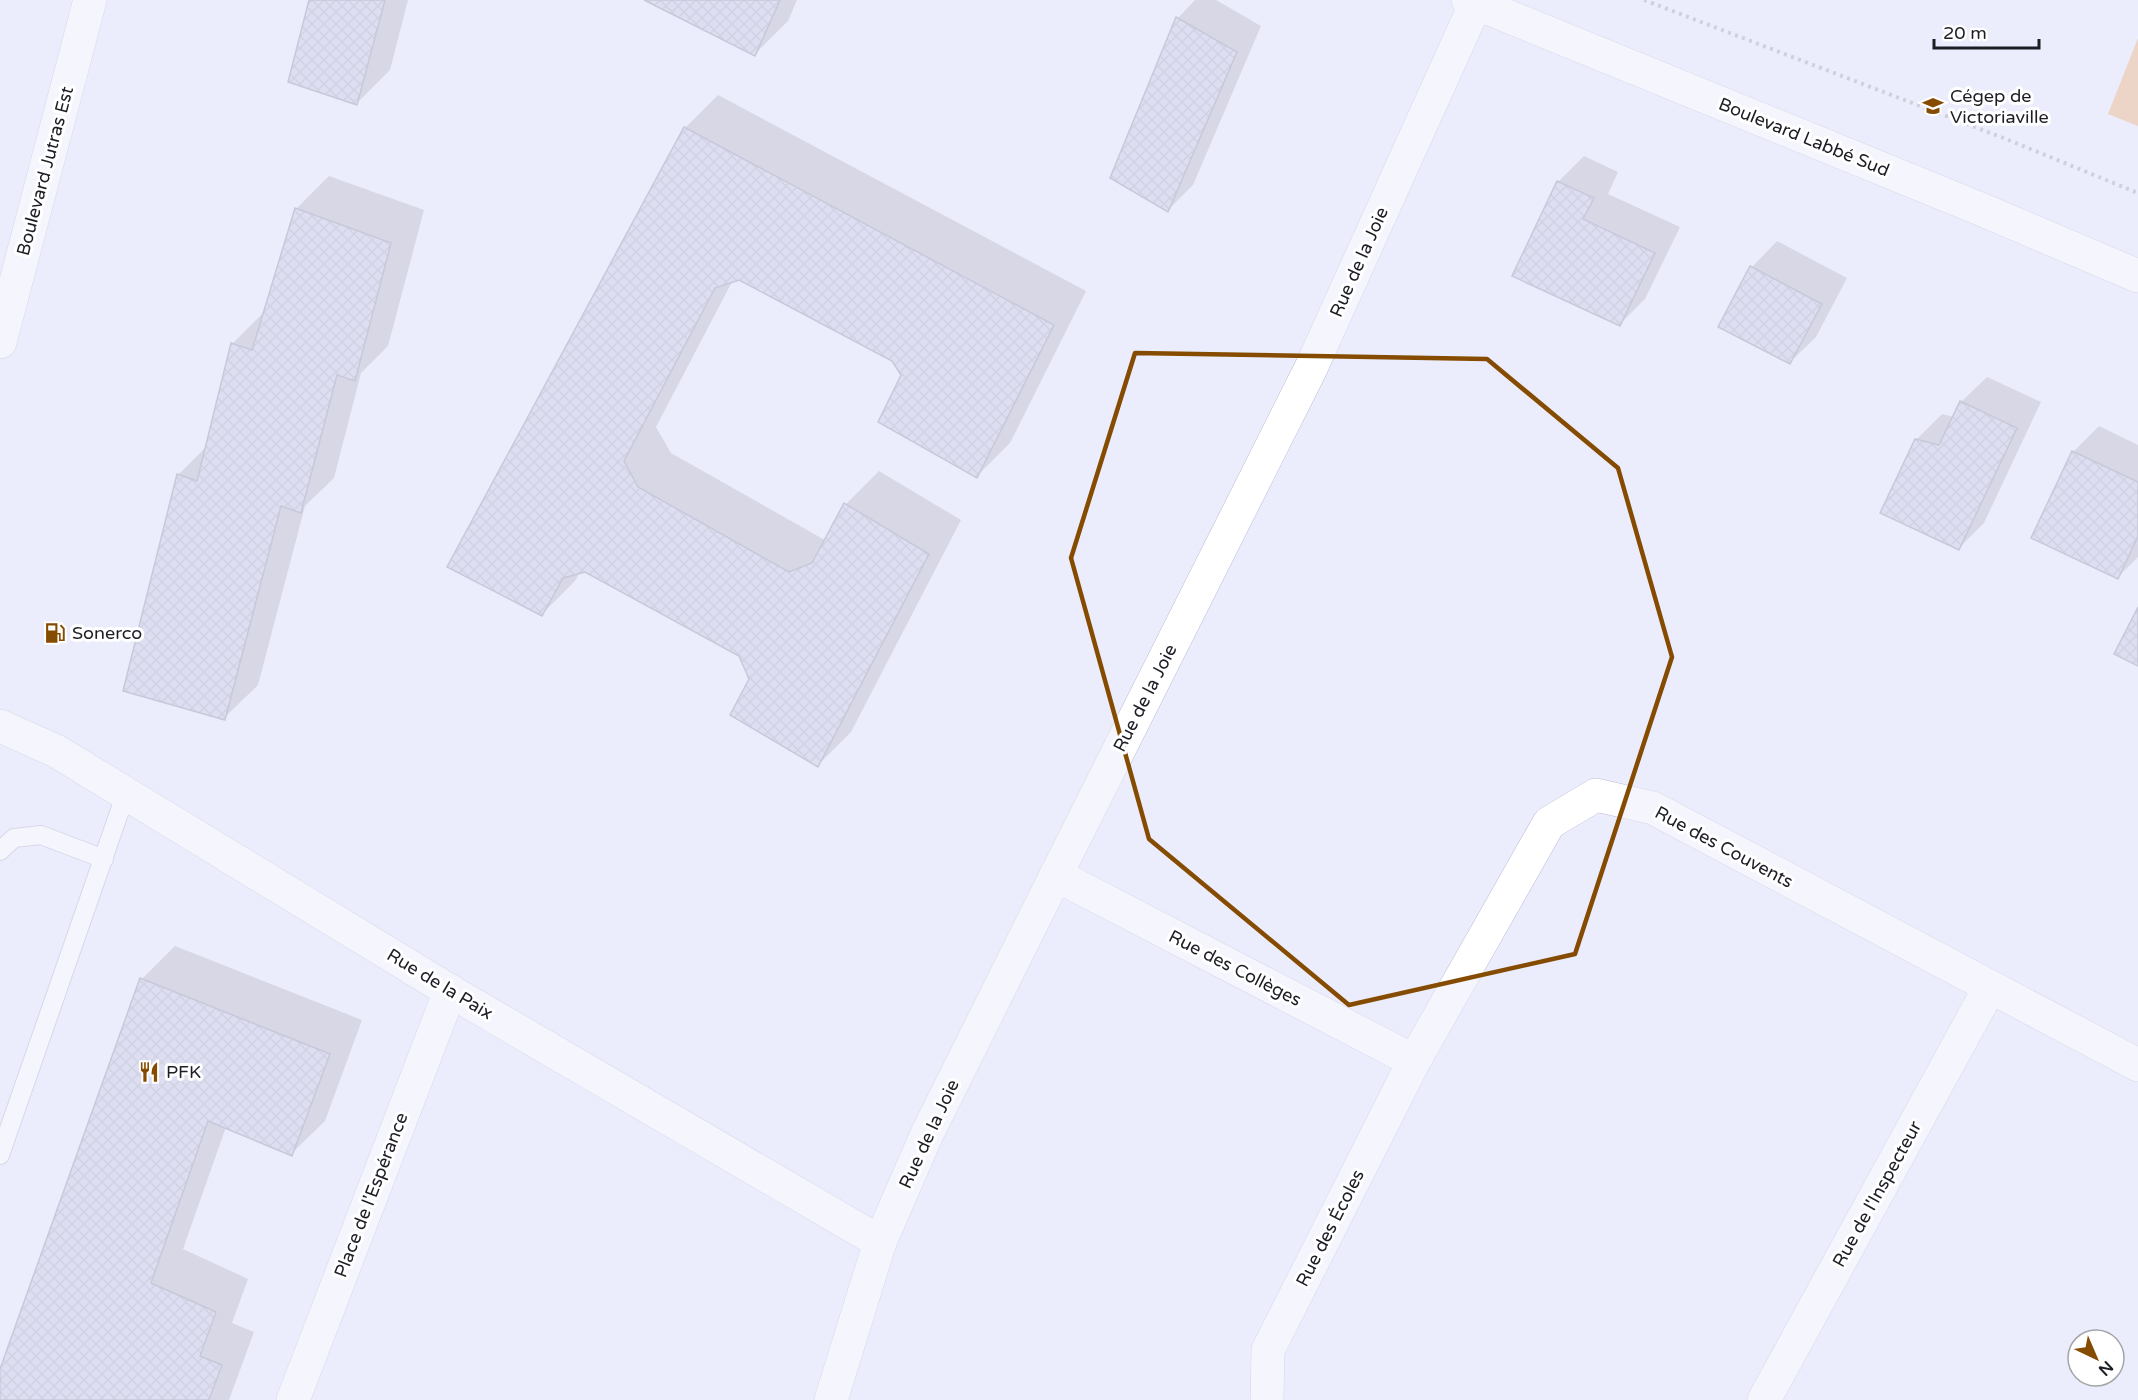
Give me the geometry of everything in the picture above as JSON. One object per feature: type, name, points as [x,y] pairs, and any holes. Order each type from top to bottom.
[{"type":"street","name":"Boulevard Jutras Est","points":[[0,342],[90,0]]},
{"type":"street","name":"Boulevard Labbé Sud","points":[[1474,1],[1967,203],[2138,276]]},
{"type":"street","name":"Rue de la Joie","points":[[831,1400],[880,1242],[927,1134],[1311,368],[1474,1]]},
{"type":"street","name":"Rue de la Paix","points":[[0,726],[56,750],[450,991],[880,1242]]},
{"type":"street","name":"Rue des Couvents","points":[[1414,1061],[1549,823],[1596,795],[1653,808],[2138,1065]]},
{"type":"street","name":"Rue des Collèges","points":[[1056,875],[1414,1061]]},
{"type":"street","name":"Rue de l'Inspecteur","points":[[1764,1400],[1990,987]]},
{"type":"street","name":"Place de l'Espérance","points":[[293,1400],[450,991]]},
{"type":"street","name":"Rue des Écoles","points":[[1267,1400],[1268,1350],[1414,1061]]},
{"type":"lane","points":[[0,1154],[126,793]]},
{"type":"lane","points":[[0,851],[14,838],[41,835],[104,859]]},
{"type":"path","points":[[1644,0],[2006,139],[2138,193]]},
{"type":"highlighted area","points":[[1135,353],[1487,359],[1618,468],[1672,657],[1575,954],[1349,1005],[1149,839],[1071,558]]},
{"type":"shaded area","points":[[2138,38],[2138,126],[2108,114]]},
{"type":"building","points":[[309,0],[385,0],[357,105],[288,82]]},
{"type":"building","points":[[644,0],[780,0],[755,56]]},
{"type":"building","points":[[1176,17],[1237,52],[1168,212],[1110,178]]},
{"type":"building","points":[[684,127],[1054,325],[977,478],[878,422],[901,375],[892,361],[739,280],[715,288],[624,461],[638,487],[789,572],[812,563],[844,503],[929,554],[818,767],[730,715],[749,679],[739,656],[585,572],[563,578],[542,616],[447,567]]},
{"type":"building","points":[[1557,181],[1594,198],[1583,219],[1655,253],[1620,326],[1512,276]]},
{"type":"building","points":[[295,208],[391,243],[355,381],[337,375],[301,513],[281,506],[225,720],[123,691],[177,474],[197,481],[231,343],[252,350]]},
{"type":"building","points":[[1750,266],[1822,304],[1790,364],[1718,327]]},
{"type":"building","points":[[1960,401],[2017,428],[1959,550],[1880,513],[1915,439],[1939,445]]},
{"type":"building","points":[[2072,451],[2138,482],[2138,536],[2118,579],[2031,538]]},
{"type":"building","points":[[2138,607],[2138,666],[2114,654]]},
{"type":"building","points":[[140,978],[330,1054],[292,1156],[208,1121],[151,1283],[216,1312],[200,1356],[222,1365],[209,1400],[0,1400],[0,1369]]},
{"type":"place","name":"Cégep de Victoriaville","points":[[1933,106]]},
{"type":"place","name":"Sonerco","points":[[55,633]]},
{"type":"place","name":"PFK","points":[[149,1072]]}]
